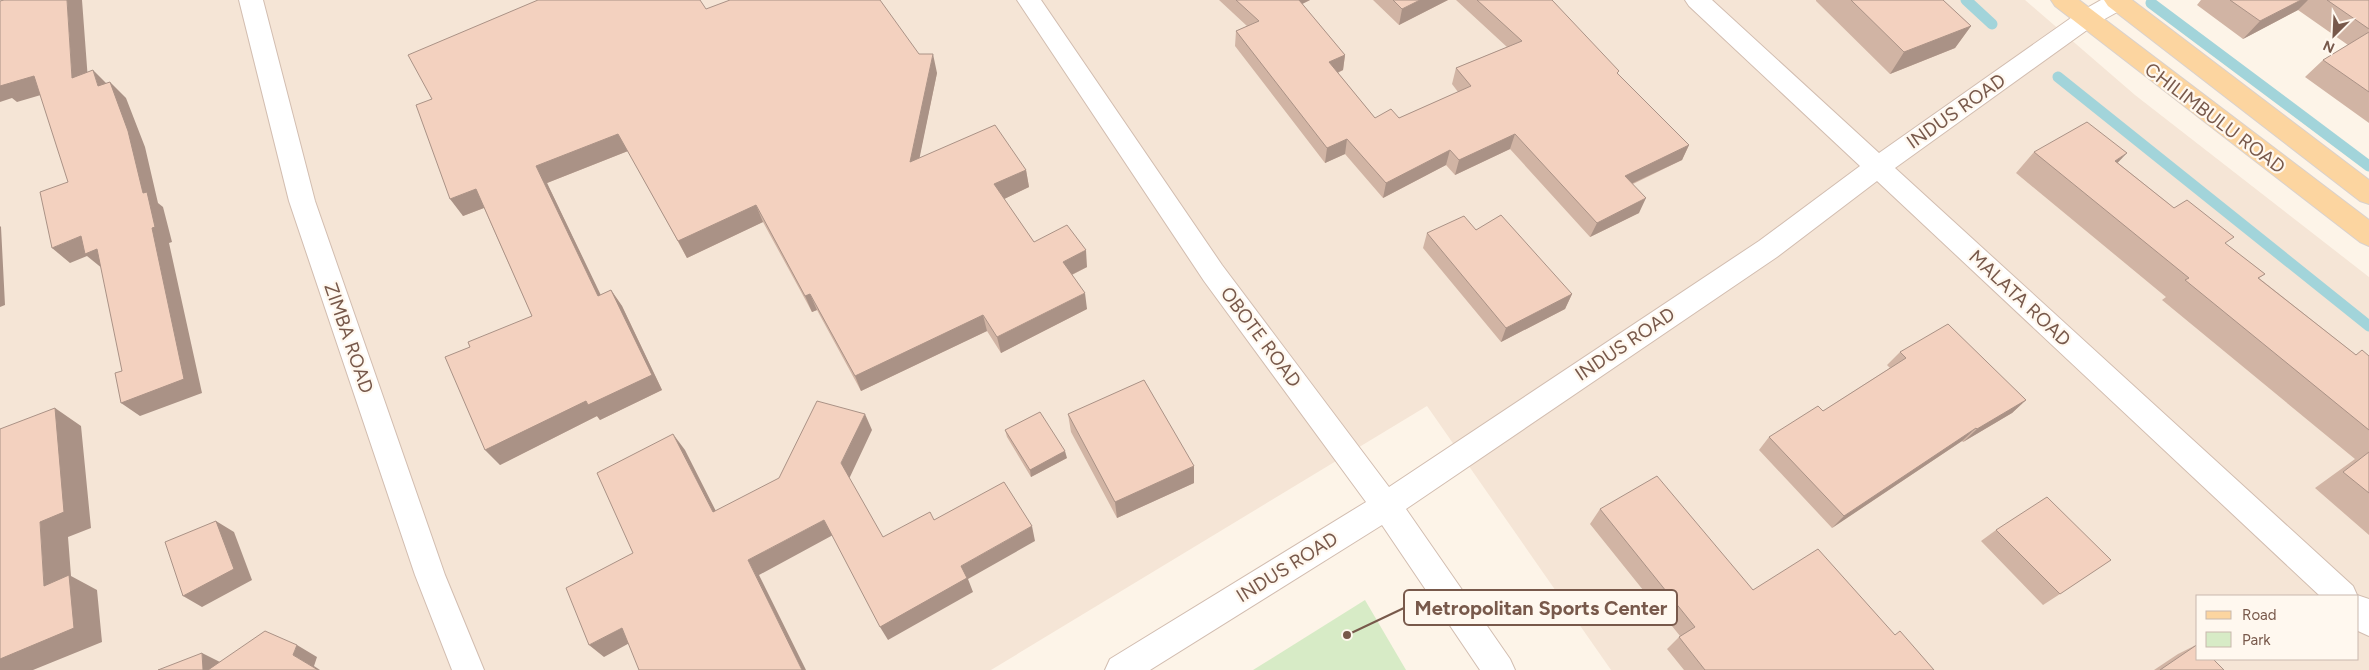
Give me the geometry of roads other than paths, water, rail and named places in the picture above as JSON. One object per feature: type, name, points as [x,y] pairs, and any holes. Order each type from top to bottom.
[{"type":"main road","name":"CHILIMBULU ROAD","points":[[2063,0],[2369,235]]},
{"type":"main road","name":"CHILIMBULU ROAD","points":[[2118,0],[2369,194]]},
{"type":"street","name":"ZIMBA ROAD","points":[[251,0],[302,201],[430,575],[468,670]]},
{"type":"street","name":"OBOTE ROAD","points":[[1029,0],[1213,273],[1386,506],[1499,670]]},
{"type":"street","name":"MALATA ROAD","points":[[1697,0],[1879,166],[2341,595]]},
{"type":"street","name":"INDUS ROAD","points":[[1121,670],[1386,506],[1768,249],[1879,166],[2086,19],[2118,0]]},
{"type":"street","points":[[2359,611],[2369,621]]},
{"type":"waterway","points":[[1966,0],[1992,24]]},
{"type":"waterway","points":[[2151,3],[2369,166]]},
{"type":"waterway","points":[[2058,77],[2369,326]]},
{"type":"place","name":"Metropolitan Sports Center","points":[[1347,635]]}]
